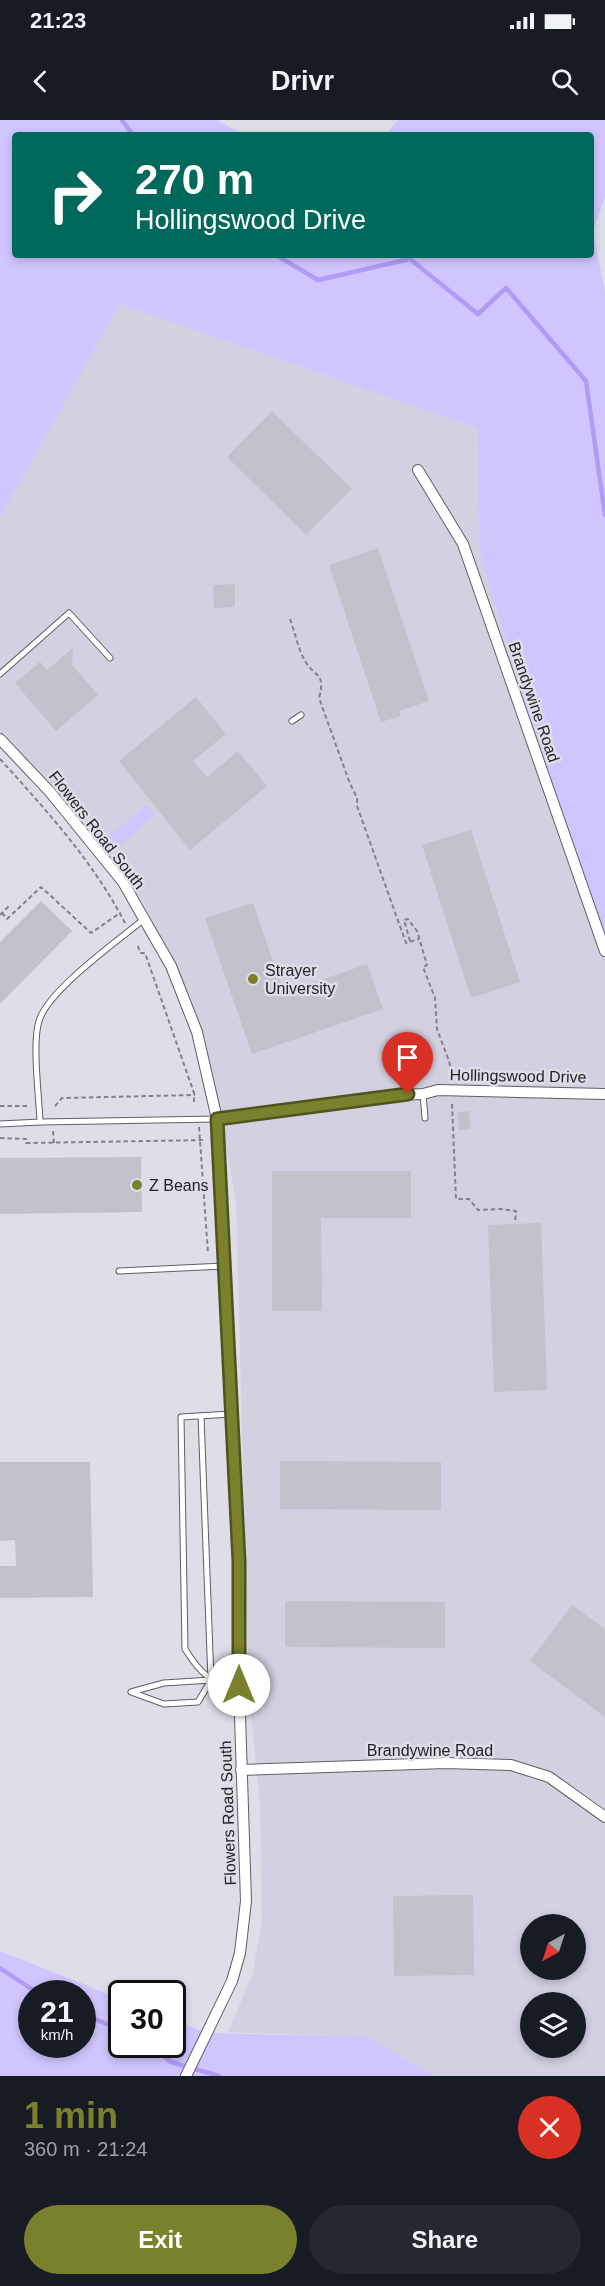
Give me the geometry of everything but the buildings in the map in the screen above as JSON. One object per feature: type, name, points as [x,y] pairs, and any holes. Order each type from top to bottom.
[{"type":"street","name":"Brandywine Road","points":[[418,471],[463,544],[605,951]]},
{"type":"street","name":"Flowers Road South","points":[[0,739],[50,792],[123,882],[171,966],[197,1032],[217,1119],[239,1566],[239,1685],[246,1901],[240,1953],[232,1981],[186,2076]]},
{"type":"street","name":"Hollingswood Drive","points":[[217,1119],[393,1095],[423,1094],[438,1090],[605,1094]]},
{"type":"street","name":"Brandywine Road","points":[[241,1770],[446,1763],[511,1765],[549,1778],[605,1817]]},
{"type":"lane","points":[[0,674],[69,613],[110,658]]},
{"type":"lane","points":[[292,721],[301,715]]},
{"type":"lane","points":[[40,1122],[36,1034],[44,1009],[72,980],[144,919]]},
{"type":"lane","points":[[423,1094],[425,1118]]},
{"type":"lane","points":[[0,1124],[217,1119]]},
{"type":"lane","points":[[119,1271],[225,1266]]},
{"type":"lane","points":[[211,1680],[200,1671],[185,1648],[181,1417],[233,1414]]},
{"type":"lane","points":[[201,1416],[211,1680],[198,1702],[164,1704],[130,1692],[164,1683],[211,1680],[239,1685]]},
{"type":"path","points":[[290,619],[305,662],[321,678],[322,689],[319,698],[357,798],[357,806],[406,943],[419,939]]},
{"type":"path","points":[[0,759],[68,836],[125,923]]},
{"type":"path","points":[[10,905],[1,914],[7,919],[41,886],[91,933],[120,913]]},
{"type":"path","points":[[410,942],[405,920],[408,919],[417,931],[427,965],[423,967],[435,998],[437,1029],[452,1076]]},
{"type":"path","points":[[138,946],[140,953],[145,953],[196,1095],[194,1103]]},
{"type":"path","points":[[56,1106],[63,1098],[196,1095]]},
{"type":"path","points":[[452,1098],[456,1199],[469,1199],[478,1210],[516,1211],[515,1222]]},
{"type":"path","points":[[0,1106],[28,1106]]},
{"type":"path","points":[[199,1128],[208,1253]]},
{"type":"path","points":[[26,1130],[26,1143],[206,1140]]},
{"type":"path","points":[[53,1130],[54,1143]]},
{"type":"path","points":[[0,1138],[26,1138]]},
{"type":"shaded area","points":[[0,120],[217,120],[239,132],[12,132],[12,258],[594,258],[594,237],[605,292],[605,933],[564,834],[479,550],[477,428],[120,304],[0,517]]},
{"type":"shaded area","points":[[398,120],[605,120],[605,197],[594,229],[594,132],[388,132]]},
{"type":"shaded area","points":[[120,304],[477,428],[479,550],[564,834],[605,933],[605,2076],[435,2076],[368,2037],[228,2032],[252,1976],[262,1921],[260,1803],[249,1694],[236,1200],[211,1069],[144,903],[0,747],[0,517]]},
{"type":"shaded area","points":[[146,805],[155,815],[118,847],[109,837]]},
{"type":"shaded area","points":[[0,1951],[73,1980],[18,1980],[18,2058],[96,2058],[96,1989],[108,1994],[108,2058],[186,2058],[186,2025],[206,2033],[368,2037],[435,2076],[0,2076]]},
{"type":"waterway","points":[[122,120],[131,132]]},
{"type":"waterway","points":[[281,258],[318,280],[410,259],[478,314],[506,288],[586,381],[605,515]]},
{"type":"waterway","points":[[0,1968],[18,1980]]},
{"type":"waterway","points":[[96,2020],[108,2024]]},
{"type":"waterway","points":[[166,2058],[171,2062],[219,2076]]},
{"type":"place","name":"Strayer University","points":[[253,979]]},
{"type":"place","name":"Z Beans","points":[[137,1185]]},
{"type":"route","points":[[239,1685],[239,1562],[231,1364],[217,1119],[408,1094]]}]
